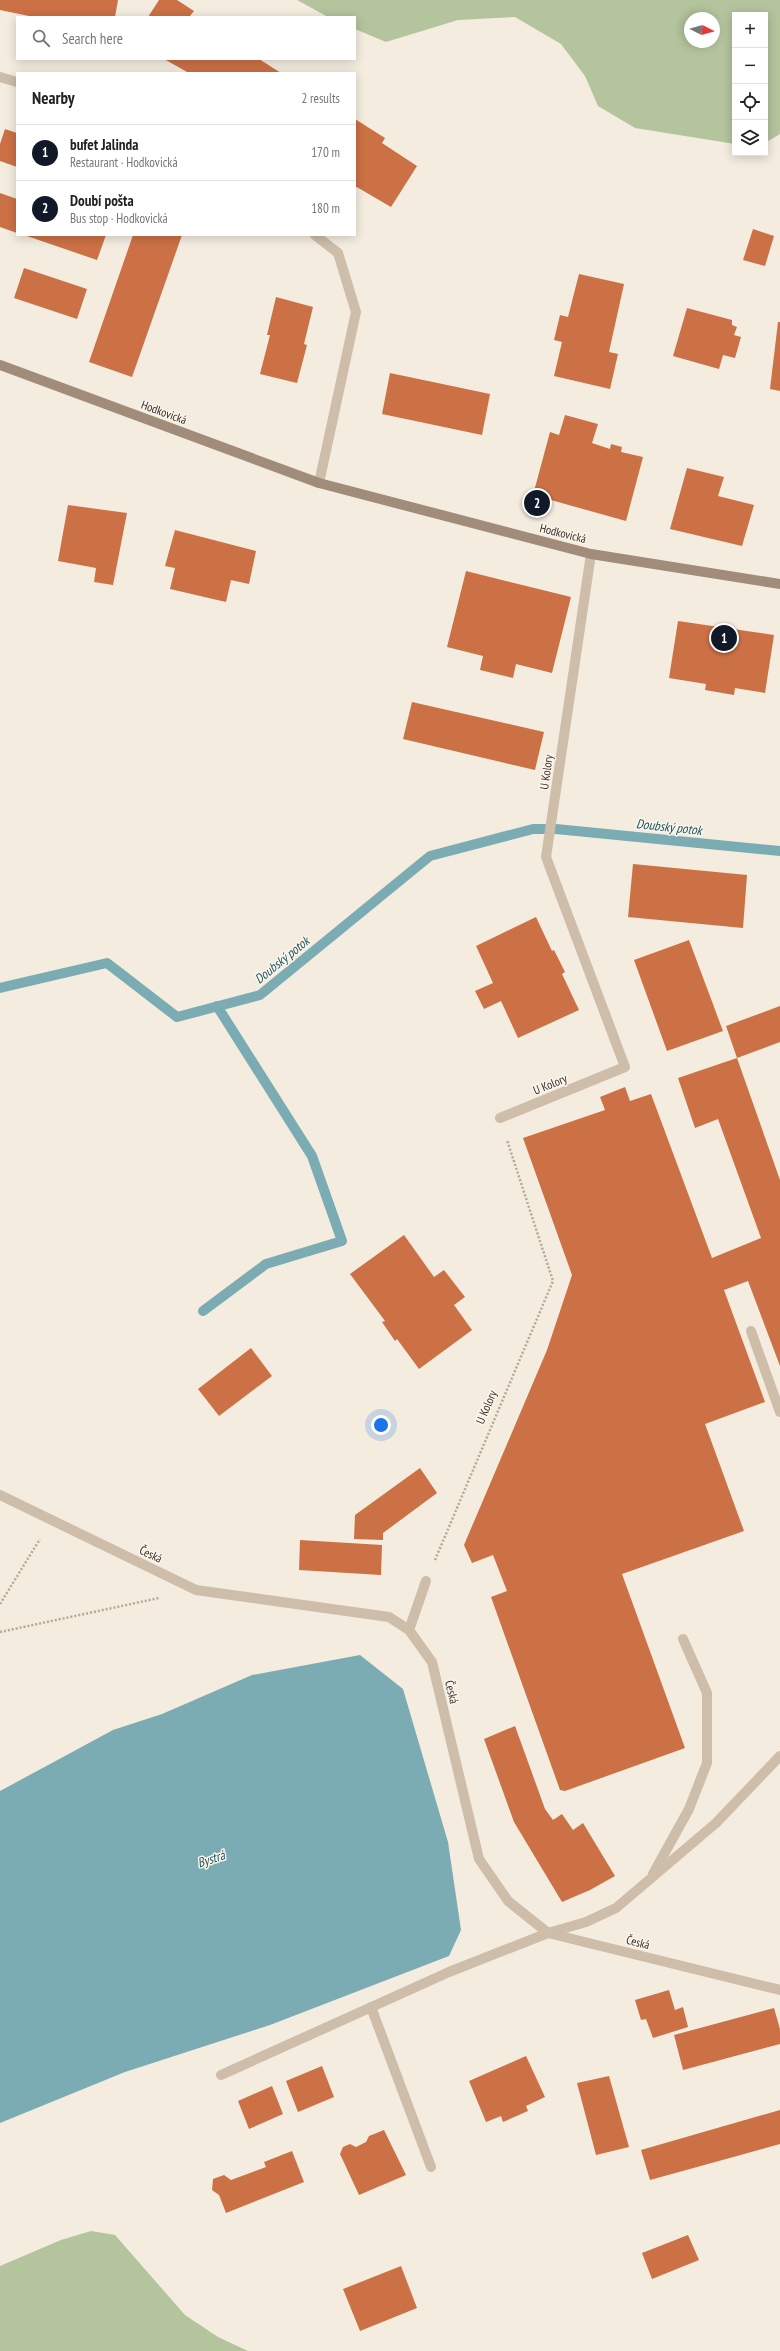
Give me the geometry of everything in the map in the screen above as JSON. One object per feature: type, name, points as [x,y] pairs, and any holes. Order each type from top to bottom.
[{"type":"street","points":[[0,77],[16,82]]},
{"type":"street","points":[[316,236],[338,253],[356,312],[320,483]]},
{"type":"street","name":"Hodkovická","points":[[0,364],[320,483],[591,554],[780,584]]},
{"type":"street","name":"U Kolory","points":[[500,1118],[625,1067],[546,857],[591,554]]},
{"type":"street","points":[[751,1331],[780,1412]]},
{"type":"street","name":"Česká","points":[[0,1495],[196,1590],[389,1618],[409,1630],[432,1662],[478,1859],[508,1901],[548,1933],[780,1990]]},
{"type":"street","points":[[409,1630],[426,1580]]},
{"type":"street","points":[[649,1881],[689,1809],[707,1762],[707,1693],[683,1640]]},
{"type":"street","points":[[221,2075],[449,1972],[548,1933],[586,1922],[616,1908],[716,1823],[780,1756]]},
{"type":"street","points":[[371,2007],[431,2167]]},
{"type":"path","name":"U Kolory","points":[[426,1580],[553,1281],[500,1118]]},
{"type":"path","points":[[0,1604],[52,1520]]},
{"type":"path","points":[[0,1632],[196,1590]]},
{"type":"green space","points":[[297,0],[780,0],[780,134],[768,141],[768,12],[732,12],[732,144],[635,128],[598,106],[585,76],[561,44],[515,17],[458,20],[386,42],[356,29],[356,16],[326,16]]},
{"type":"green space","points":[[91,2231],[115,2235],[185,2315],[218,2337],[248,2351],[0,2351],[0,2266],[61,2240]]},
{"type":"water","name":"Bystrá","points":[[360,1655],[403,1689],[448,1842],[461,1930],[449,1956],[270,2025],[125,2072],[0,2123],[0,1791],[113,1730],[162,1714],[252,1675]]},
{"type":"building","points":[[0,0],[118,0],[115,16],[29,16],[0,10]]},
{"type":"building","points":[[159,0],[177,0],[194,11],[190,16],[149,16]]},
{"type":"building","points":[[166,60],[261,60],[279,72],[187,72]]},
{"type":"building","points":[[356,120],[385,138],[382,143],[417,166],[391,207],[356,187]]},
{"type":"building","points":[[5,129],[16,133],[16,167],[0,161],[0,144]]},
{"type":"building","points":[[0,193],[16,199],[16,233],[0,227]]},
{"type":"building","points":[[753,229],[774,236],[765,266],[743,260]]},
{"type":"building","points":[[27,236],[106,236],[97,260]]},
{"type":"building","points":[[133,236],[182,236],[132,377],[89,362]]},
{"type":"building","points":[[24,268],[87,289],[77,319],[14,298]]},
{"type":"building","points":[[579,274],[624,284],[609,352],[618,354],[610,389],[554,376],[562,342],[554,340],[560,315],[568,317]]},
{"type":"building","points":[[276,297],[313,307],[304,344],[307,345],[297,383],[260,374],[270,335],[267,335]]},
{"type":"building","points":[[687,308],[732,320],[732,325],[737,327],[734,335],[741,337],[735,358],[723,355],[719,369],[673,356]]},
{"type":"building","points":[[778,322],[780,322],[780,391],[770,389]]},
{"type":"building","points":[[390,373],[490,394],[482,435],[382,414]]},
{"type":"building","points":[[565,415],[598,424],[592,443],[610,449],[611,444],[622,447],[621,452],[643,457],[626,521],[533,495],[550,432],[559,435]]},
{"type":"building","points":[[687,468],[724,477],[718,496],[754,505],[742,546],[670,529]]},
{"type":"building","points":[[68,505],[127,513],[113,585],[94,582],[96,568],[58,561]]},
{"type":"building","points":[[175,530],[256,551],[249,584],[231,580],[226,602],[170,589],[175,568],[165,566]]},
{"type":"building","points":[[466,571],[571,597],[552,673],[516,664],[513,678],[480,670],[483,656],[447,647]]},
{"type":"building","points":[[678,621],[774,635],[765,693],[735,688],[734,695],[705,690],[706,684],[669,678]]},
{"type":"building","points":[[412,702],[544,732],[535,770],[403,739]]},
{"type":"building","points":[[633,864],[747,875],[743,928],[628,917]]},
{"type":"building","points":[[536,917],[552,951],[554,950],[565,972],[562,974],[579,1010],[518,1038],[501,1001],[484,1009],[475,991],[493,983],[476,946]]},
{"type":"building","points":[[689,940],[723,1031],[667,1051],[634,960]]},
{"type":"building","points":[[780,1006],[780,1042],[737,1058],[726,1026]]},
{"type":"building","points":[[737,1058],[780,1180],[780,1366],[748,1281],[724,1290],[765,1402],[705,1424],[744,1531],[622,1574],[685,1748],[565,1791],[560,1790],[491,1597],[507,1591],[493,1555],[472,1563],[464,1545],[547,1350],[572,1275],[523,1138],[605,1110],[600,1097],[625,1087],[630,1101],[651,1094],[712,1258],[761,1238],[718,1119],[695,1128],[678,1078]]},
{"type":"building","points":[[404,1235],[434,1277],[444,1270],[465,1297],[454,1305],[472,1330],[419,1369],[397,1339],[395,1341],[382,1322],[385,1321],[350,1274]]},
{"type":"building","points":[[251,1348],[272,1376],[219,1416],[198,1389]]},
{"type":"building","points":[[420,1468],[437,1493],[383,1533],[383,1540],[354,1539],[355,1515]]},
{"type":"building","points":[[300,1540],[382,1545],[381,1575],[299,1570]]},
{"type":"building","points":[[515,1726],[545,1809],[553,1820],[562,1814],[573,1830],[583,1823],[615,1876],[590,1890],[562,1902],[514,1822],[484,1739]]},
{"type":"building","points":[[669,1990],[675,2010],[683,2007],[688,2027],[653,2038],[646,2019],[641,2020],[635,2000]]},
{"type":"building","points":[[774,2008],[780,2029],[780,2044],[683,2070],[674,2035]]},
{"type":"building","points":[[526,2056],[545,2097],[526,2106],[528,2111],[503,2122],[501,2116],[486,2122],[469,2081]]},
{"type":"building","points":[[322,2066],[334,2097],[298,2112],[286,2081]]},
{"type":"building","points":[[609,2076],[629,2147],[596,2155],[577,2083]]},
{"type":"building","points":[[272,2086],[283,2114],[249,2129],[238,2101]]},
{"type":"building","points":[[780,2110],[780,2144],[650,2180],[641,2150]]},
{"type":"building","points":[[384,2130],[406,2175],[359,2195],[340,2154],[343,2147],[350,2144],[356,2147],[366,2142],[369,2136]]},
{"type":"building","points":[[292,2151],[304,2182],[226,2213],[219,2195],[212,2190],[213,2179],[224,2175],[231,2180],[266,2167],[264,2162]]},
{"type":"building","points":[[688,2235],[699,2260],[652,2279],[642,2253]]},
{"type":"building","points":[[401,2266],[417,2308],[360,2331],[343,2289]]},
{"type":"waterway","name":"Doubský potok","points":[[0,988],[107,963],[177,1017],[260,995],[430,856],[533,829],[544,829]]},
{"type":"waterway","name":"Doubský potok","points":[[556,829],[780,851]]},
{"type":"waterway","points":[[203,1311],[266,1264],[342,1241],[312,1156],[217,1006]]},
{"type":"place","name":"Doubí pošta","points":[[537,503]]},
{"type":"place","name":"bufet Jalinda","points":[[724,638]]}]
